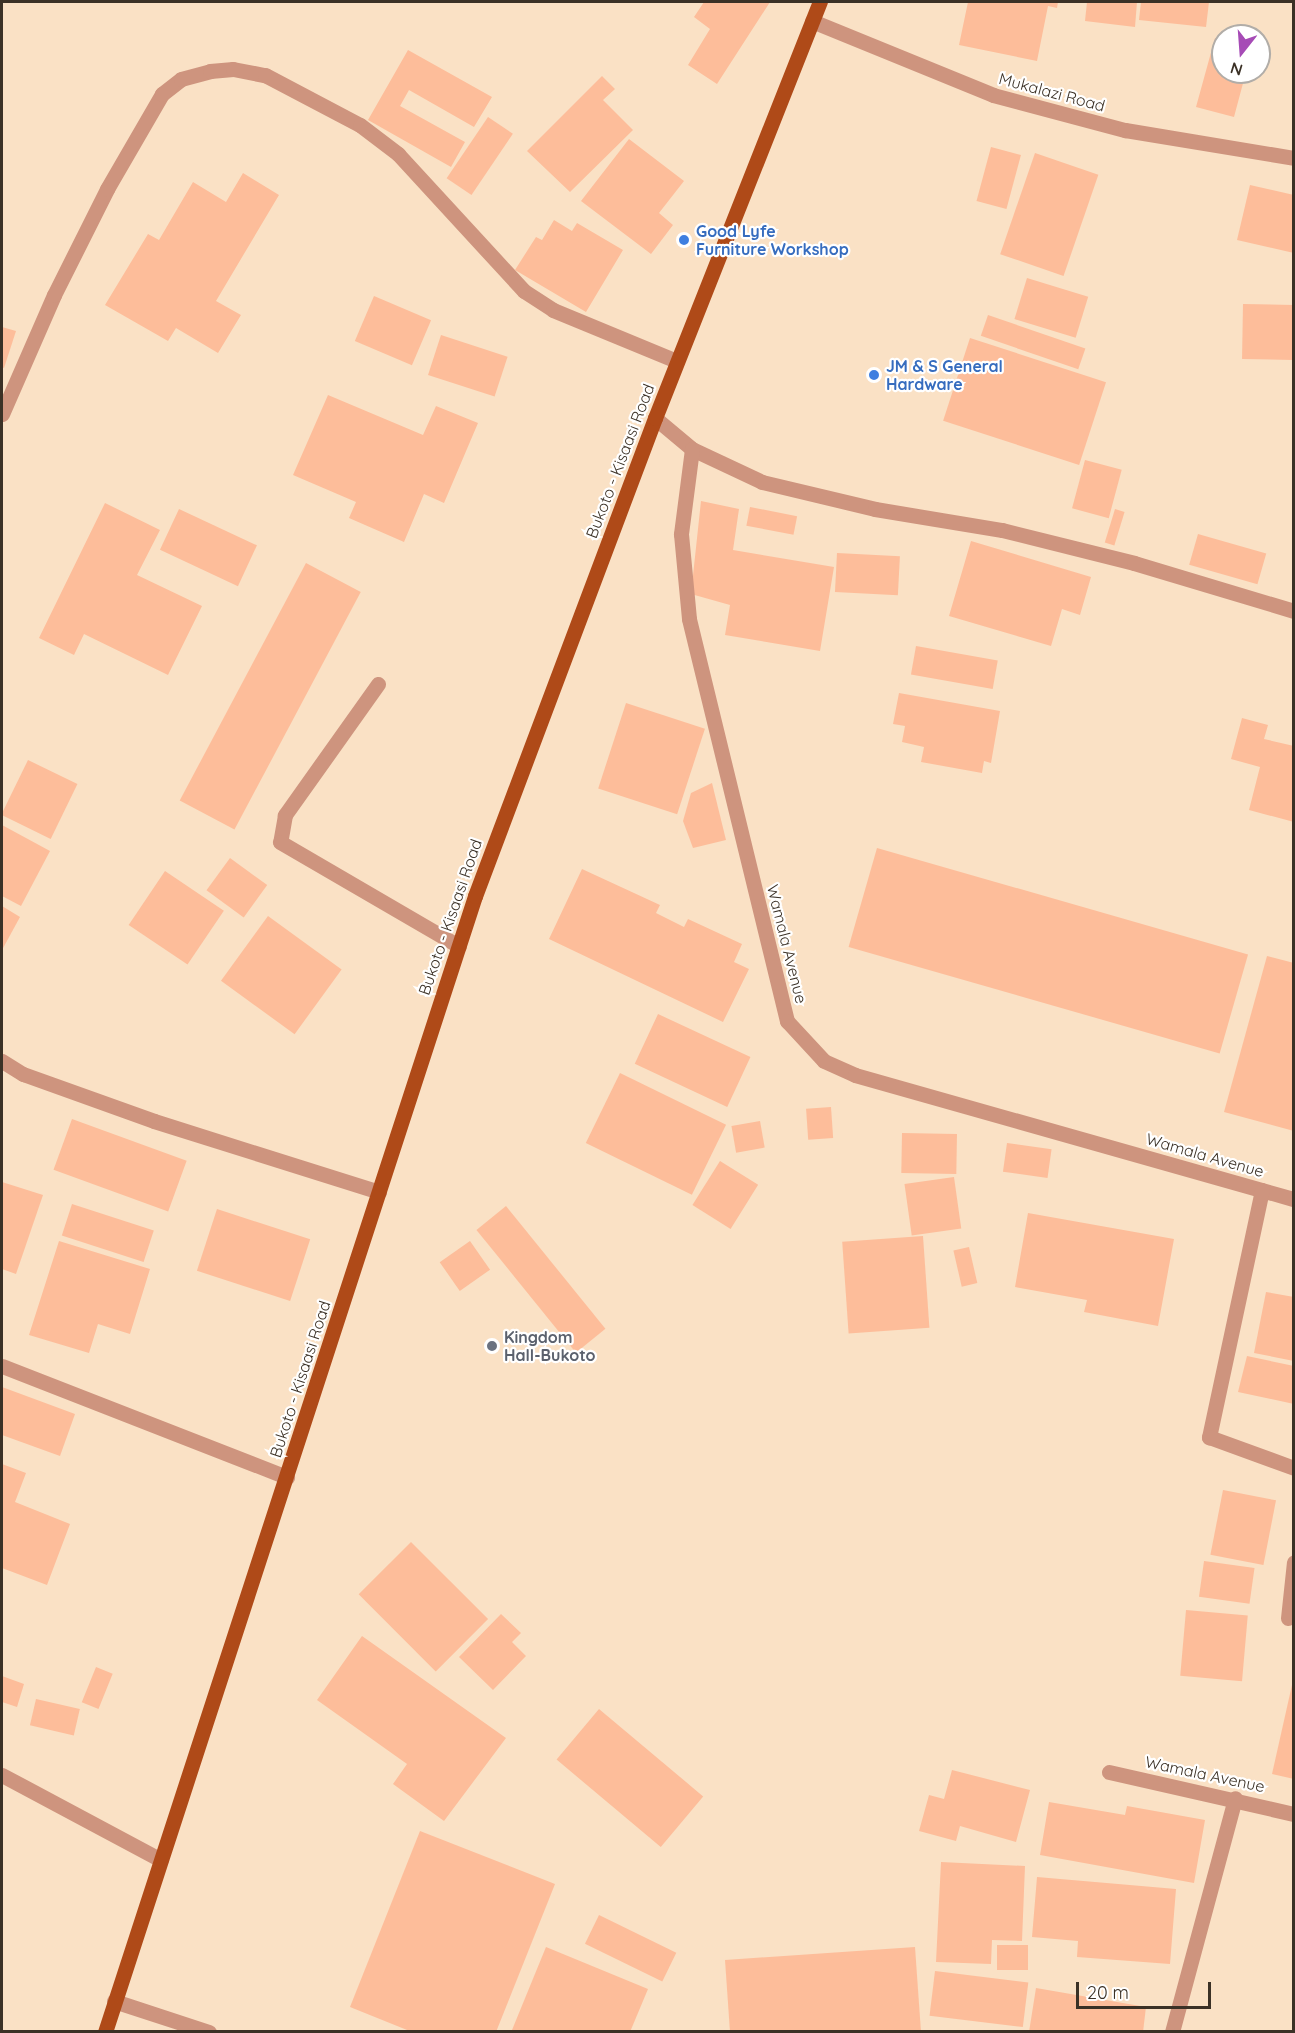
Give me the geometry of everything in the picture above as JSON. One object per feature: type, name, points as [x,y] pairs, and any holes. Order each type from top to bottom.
[{"type":"main road","name":"Bukoto - Kisaasi Road","points":[[105,2031],[459,946],[655,418],[820,2]]},
{"type":"street","name":"Mukalazi Road","points":[[812,21],[993,95],[1125,130],[1293,158]]},
{"type":"street","points":[[2,414],[54,295],[107,189],[162,94],[182,78],[210,71],[233,69],[265,75],[360,125],[398,154],[524,291],[553,310],[678,361]]},
{"type":"street","points":[[655,418],[692,448],[762,482],[875,509],[1002,530],[1134,563],[1293,611]]},
{"type":"street","name":"Wamala Avenue","points":[[692,448],[681,534],[688,619],[788,1021],[824,1060],[855,1075],[1293,1199]]},
{"type":"street","points":[[378,684],[285,815],[280,842],[459,946]]},
{"type":"street","points":[[2,1061],[23,1074],[154,1121],[379,1192]]},
{"type":"street","points":[[1262,1190],[1209,1437],[1293,1468]]},
{"type":"street","points":[[2,1366],[287,1477]]},
{"type":"street","points":[[1288,1618],[1293,1562]]},
{"type":"street","name":"Wamala Avenue","points":[[1109,1772],[1235,1797],[1293,1814]]},
{"type":"street","points":[[2,1775],[161,1860]]},
{"type":"street","points":[[1172,2031],[1235,1797]]},
{"type":"street","points":[[114,2001],[209,2031]]},
{"type":"building","points":[[704,2],[770,2],[717,84],[688,65],[710,29],[694,17]]},
{"type":"building","points":[[968,2],[1058,2],[1057,8],[1048,6],[1037,61],[959,45]]},
{"type":"building","points":[[1087,2],[1137,2],[1135,27],[1085,21]]},
{"type":"building","points":[[1141,2],[1209,2],[1206,27],[1139,20]]},
{"type":"building","points":[[408,50],[492,97],[474,127],[409,90],[400,106],[465,142],[451,167],[368,120]]},
{"type":"building","points":[[1211,53],[1211,84],[1243,84],[1234,117],[1196,107]]},
{"type":"building","points":[[602,76],[615,89],[603,100],[633,130],[570,192],[527,151]]},
{"type":"building","points":[[488,117],[513,134],[471,195],[447,178]]},
{"type":"building","points":[[629,139],[684,181],[659,213],[673,225],[651,254],[581,201]]},
{"type":"building","points":[[991,147],[1021,155],[1006,209],[977,201]]},
{"type":"building","points":[[1035,153],[1098,175],[1064,276],[1000,254]]},
{"type":"building","points":[[243,173],[279,195],[216,301],[241,315],[218,353],[176,328],[168,341],[105,305],[148,234],[159,240],[193,182],[226,202]]},
{"type":"building","points":[[1250,185],[1294,195],[1294,253],[1237,240]]},
{"type":"building","points":[[554,220],[572,231],[577,223],[623,250],[586,312],[515,270],[536,237],[542,240]]},
{"type":"building","points":[[1027,278],[1088,297],[1076,338],[1014,319]]},
{"type":"building","points":[[374,296],[431,320],[412,365],[355,341]]},
{"type":"building","points":[[1243,304],[1294,305],[1293,360],[1242,359]]},
{"type":"building","points":[[988,315],[1085,349],[1078,369],[981,336]]},
{"type":"building","points":[[2,327],[16,331],[4,368],[2,367]]},
{"type":"building","points":[[441,335],[508,357],[495,397],[428,375]]},
{"type":"building","points":[[970,338],[1106,382],[1079,465],[943,421]]},
{"type":"building","points":[[328,395],[423,435],[436,406],[478,423],[444,503],[424,494],[404,542],[349,518],[356,502],[293,475]]},
{"type":"building","points":[[1085,460],[1122,470],[1109,518],[1072,508]]},
{"type":"building","points":[[701,501],[739,509],[733,550],[834,567],[820,651],[725,635],[730,605],[691,594]]},
{"type":"building","points":[[105,503],[160,530],[137,575],[202,606],[168,675],[84,634],[74,655],[39,638]]},
{"type":"building","points":[[750,507],[797,516],[793,535],[746,526]]},
{"type":"building","points":[[179,509],[257,545],[238,586],[160,550]]},
{"type":"building","points":[[1115,509],[1125,512],[1114,545],[1105,542]]},
{"type":"building","points":[[1198,534],[1266,554],[1257,584],[1189,565]]},
{"type":"building","points":[[971,541],[1091,577],[1080,615],[1062,609],[1051,646],[949,616]]},
{"type":"building","points":[[837,553],[900,556],[898,595],[835,592]]},
{"type":"building","points":[[306,563],[361,592],[234,830],[180,801]]},
{"type":"building","points":[[916,646],[998,660],[993,689],[911,675]]},
{"type":"building","points":[[899,693],[1000,711],[991,763],[984,761],[982,773],[921,762],[924,747],[902,742],[905,726],[893,724]]},
{"type":"building","points":[[626,703],[705,729],[677,814],[598,789]]},
{"type":"building","points":[[1242,718],[1268,725],[1264,739],[1294,746],[1294,822],[1249,810],[1260,767],[1231,759]]},
{"type":"building","points":[[28,760],[77,784],[51,839],[2,815]]},
{"type":"building","points":[[712,783],[726,840],[693,848],[683,821],[691,793]]},
{"type":"building","points":[[2,825],[50,851],[21,906],[2,896]]},
{"type":"building","points":[[877,848],[1248,954],[1220,1053],[849,947]]},
{"type":"building","points":[[230,858],[267,885],[244,917],[206,890]]},
{"type":"building","points":[[582,869],[660,905],[656,913],[684,927],[688,919],[742,944],[734,962],[749,969],[723,1022],[549,939]]},
{"type":"building","points":[[165,871],[224,911],[188,965],[129,925]]},
{"type":"building","points":[[2,906],[20,917],[2,950]]},
{"type":"building","points":[[268,916],[342,969],[295,1034],[221,981]]},
{"type":"building","points":[[1267,956],[1294,963],[1294,1131],[1224,1112]]},
{"type":"building","points":[[658,1014],[750,1057],[727,1107],[635,1064]]},
{"type":"building","points":[[620,1073],[726,1125],[692,1195],[586,1143]]},
{"type":"building","points":[[831,1107],[833,1138],[808,1140],[806,1109]]},
{"type":"building","points":[[72,1119],[187,1161],[168,1211],[54,1170]]},
{"type":"building","points":[[760,1121],[765,1148],[736,1153],[731,1126]]},
{"type":"building","points":[[902,1133],[957,1134],[956,1174],[901,1173]]},
{"type":"building","points":[[1007,1143],[1052,1149],[1048,1178],[1003,1172]]},
{"type":"building","points":[[720,1161],[758,1185],[731,1229],[692,1205]]},
{"type":"building","points":[[954,1177],[961,1228],[912,1235],[904,1184]]},
{"type":"building","points":[[2,1182],[43,1195],[16,1274],[2,1269]]},
{"type":"building","points":[[72,1204],[154,1231],[144,1262],[62,1235]]},
{"type":"building","points":[[506,1206],[605,1329],[576,1353],[476,1230]]},
{"type":"building","points":[[217,1209],[310,1239],[290,1301],[197,1271]]},
{"type":"building","points":[[1028,1213],[1174,1239],[1158,1326],[1084,1312],[1087,1300],[1015,1287]]},
{"type":"building","points":[[923,1236],[929,1328],[849,1333],[842,1242]]},
{"type":"building","points":[[59,1241],[150,1269],[130,1334],[98,1324],[89,1353],[29,1335]]},
{"type":"building","points":[[470,1241],[490,1270],[460,1291],[440,1262]]},
{"type":"building","points":[[969,1247],[977,1283],[962,1287],[953,1251]]},
{"type":"building","points":[[1266,1292],[1294,1297],[1294,1361],[1254,1353]]},
{"type":"building","points":[[1247,1356],[1294,1366],[1294,1404],[1238,1392]]},
{"type":"building","points":[[2,1387],[75,1414],[60,1456],[2,1435]]},
{"type":"building","points":[[2,1464],[26,1473],[15,1502],[70,1524],[47,1585],[2,1568]]},
{"type":"building","points":[[1223,1490],[1276,1500],[1263,1565],[1210,1555]]},
{"type":"building","points":[[411,1542],[488,1619],[436,1671],[359,1594]]},
{"type":"building","points":[[1204,1561],[1255,1568],[1249,1604],[1199,1597]]},
{"type":"building","points":[[1186,1610],[1248,1615],[1242,1681],[1180,1676]]},
{"type":"building","points":[[501,1614],[521,1633],[512,1642],[526,1656],[493,1690],[459,1657]]},
{"type":"building","points":[[362,1636],[506,1738],[444,1821],[393,1784],[407,1764],[317,1700]]},
{"type":"building","points":[[96,1667],[113,1674],[98,1709],[82,1702]]},
{"type":"building","points":[[2,1676],[24,1684],[17,1707],[2,1702]]},
{"type":"building","points":[[1294,1676],[1294,1779],[1272,1774]]},
{"type":"building","points":[[36,1699],[80,1709],[74,1735],[30,1725]]},
{"type":"building","points":[[599,1709],[703,1796],[661,1847],[557,1760]]},
{"type":"building","points":[[952,1770],[1030,1790],[1016,1842],[960,1826],[956,1841],[919,1831],[929,1795],[944,1799]]},
{"type":"building","points":[[1049,1802],[1125,1815],[1127,1806],[1205,1820],[1194,1883],[1040,1855]]},
{"type":"building","points":[[420,1831],[555,1884],[496,2032],[412,2032],[350,2007]]},
{"type":"building","points":[[941,1862],[1025,1866],[1022,1941],[992,1940],[991,1964],[936,1962]]},
{"type":"building","points":[[1037,1877],[1176,1889],[1170,1964],[1077,1957],[1078,1941],[1032,1937]]},
{"type":"building","points":[[599,1915],[676,1953],[662,1981],[585,1944]]},
{"type":"building","points":[[997,1945],[1028,1945],[1028,1970],[997,1970]]},
{"type":"building","points":[[546,1947],[648,1989],[630,2032],[512,2030]]},
{"type":"building","points":[[915,1947],[921,2032],[730,2032],[725,1960]]},
{"type":"building","points":[[935,1971],[1028,1982],[1023,2027],[930,2016]]},
{"type":"building","points":[[1036,1988],[1146,2007],[1143,2032],[1029,2032]]},
{"type":"place","name":"Good Lyfe Furniture Workshop","points":[[684,240]]},
{"type":"place","name":"JM & S General Hardware","points":[[874,375]]},
{"type":"place","name":"Kingdom Hall-Bukoto","points":[[492,1346]]}]
